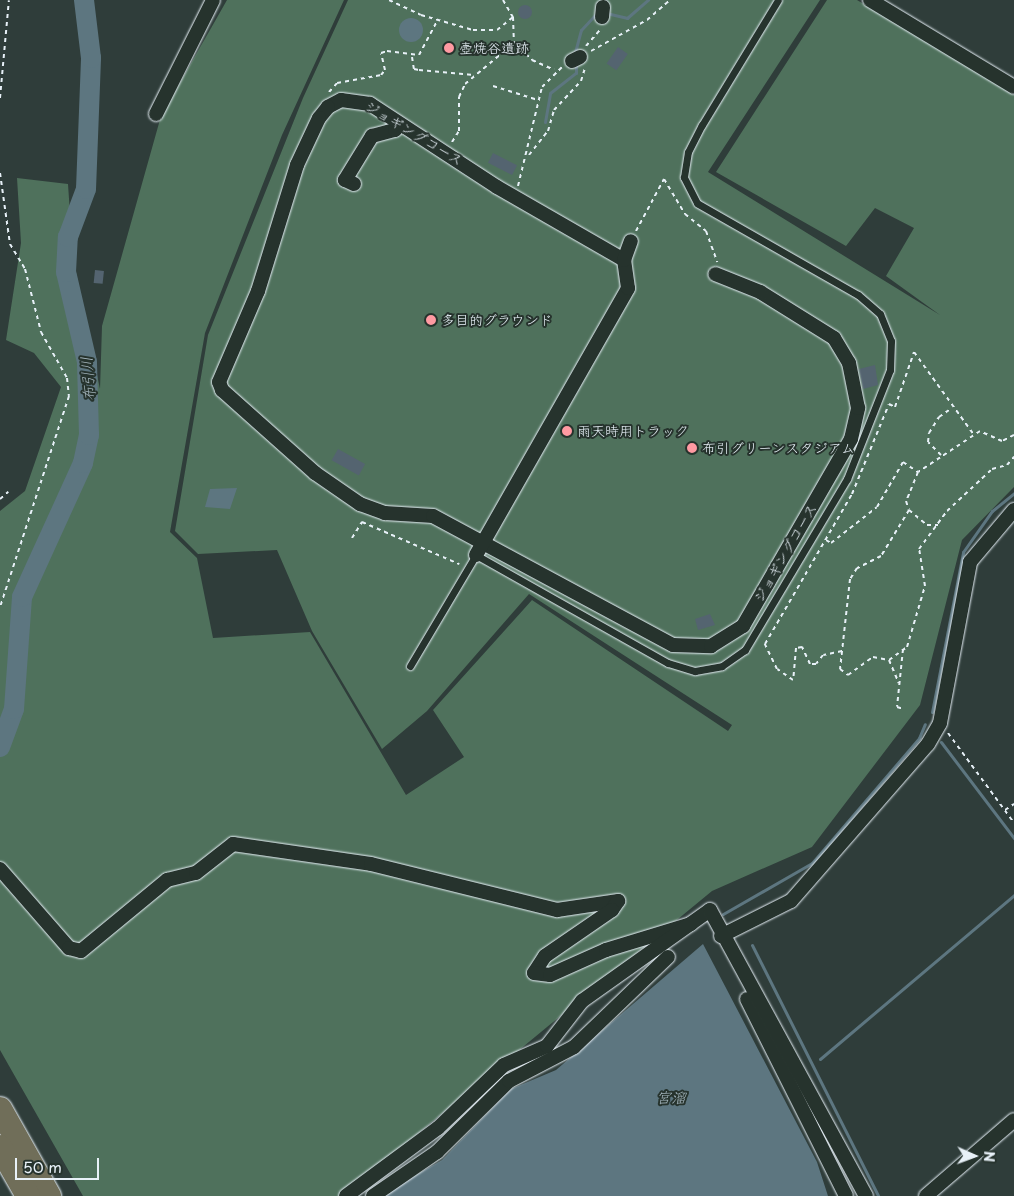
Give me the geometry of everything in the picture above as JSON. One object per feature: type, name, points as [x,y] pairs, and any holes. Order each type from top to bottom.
[{"type":"highway","points":[[0,1109],[49,1196]]},
{"type":"highway","points":[[0,1147],[28,1196]]},
{"type":"street","points":[[156,114],[213,0]]},
{"type":"street","points":[[870,0],[1014,87]]},
{"type":"street","name":"ジョギングコース","points":[[624,260],[447,151],[353,98],[328,107],[298,165],[258,291],[222,370],[222,390],[315,473],[360,504],[386,513],[434,516],[485,541],[673,645],[711,646],[743,626],[852,439],[857,388],[850,363],[827,332],[760,292],[715,274]]},
{"type":"street","points":[[354,184],[345,180],[372,136],[395,130],[398,124]]},
{"type":"street","points":[[476,555],[628,288],[624,260],[631,241]]},
{"type":"street","points":[[716,932],[791,901],[928,744],[940,723],[970,562],[1014,510]]},
{"type":"street","points":[[0,870],[68,948],[81,951],[167,880],[196,873],[233,844],[371,864],[556,910],[618,901],[612,910],[545,956],[534,973],[550,975],[606,950],[691,924]]},
{"type":"street","points":[[346,1196],[438,1128],[504,1065],[547,1046],[582,1001],[710,910],[716,932],[846,1196]]},
{"type":"street","points":[[716,932],[850,1160],[866,1196]]},
{"type":"street","points":[[373,1196],[437,1152],[509,1081],[574,1047],[668,957]]},
{"type":"street","points":[[926,1196],[1014,1120]]},
{"type":"lane","points":[[410,666],[476,555],[668,663],[695,671],[714,669],[744,650],[846,479],[890,370],[891,341],[880,314],[858,295],[697,204],[684,178],[688,152],[702,125],[778,0]]},
{"type":"path","points":[[0,98],[9,0]]},
{"type":"path","points":[[389,0],[437,21],[474,30],[497,30],[513,17]]},
{"type":"path","points":[[504,0],[513,17],[514,43],[532,60],[554,71],[538,100],[529,154],[516,195]]},
{"type":"path","points":[[602,12],[600,29],[585,48],[586,54],[647,20],[670,0]]},
{"type":"path","points":[[328,107],[332,86],[383,73],[381,53],[412,57],[419,54],[437,21]]},
{"type":"path","points":[[447,151],[459,131],[459,98],[474,75],[514,43]]},
{"type":"path","points":[[412,57],[414,69],[474,75]]},
{"type":"path","points":[[529,154],[548,131],[561,99],[581,81],[580,59]]},
{"type":"path","points":[[493,86],[538,100]]},
{"type":"path","points":[[0,173],[10,244],[25,269],[41,332],[68,378],[68,396],[0,607]]},
{"type":"path","points":[[631,241],[664,179],[684,214],[712,240],[715,274]]},
{"type":"path","points":[[842,651],[823,655],[816,664],[810,664],[802,646],[796,648],[793,680],[777,669],[765,644],[852,494],[889,404],[895,407],[914,352],[952,408],[974,434]]},
{"type":"path","points":[[942,456],[928,442],[929,433],[939,417],[952,408]]},
{"type":"path","points":[[938,525],[927,525],[909,510],[906,501],[918,472],[980,431],[1002,441],[1014,435]]},
{"type":"path","points":[[904,709],[897,707],[904,650],[925,586],[919,549],[938,525],[992,469],[1007,465],[1014,457]]},
{"type":"path","points":[[826,540],[831,543],[877,507],[903,462],[918,472]]},
{"type":"path","points":[[0,499],[8,492]]},
{"type":"path","points":[[904,650],[889,660],[873,657],[848,675],[840,669],[850,579],[856,568],[881,556],[909,510]]},
{"type":"path","points":[[352,538],[362,522],[468,568]]},
{"type":"path","points":[[889,660],[900,685]]},
{"type":"path","points":[[940,723],[1014,823]]},
{"type":"path","points":[[1005,810],[1014,804]]},
{"type":"green space","points":[[227,0],[344,0],[282,135],[205,333],[170,532],[197,558],[213,638],[310,632],[406,795],[464,757],[433,710],[532,600],[728,731],[732,725],[529,594],[427,711],[382,749],[312,631],[277,550],[198,554],[175,531],[208,335],[303,98],[348,0],[820,0],[708,172],[940,315],[886,276],[914,228],[875,208],[846,246],[716,172],[827,0],[857,0],[1014,95],[1014,487],[962,540],[920,705],[812,847],[712,891],[342,1196],[83,1196],[0,1050],[0,511],[25,491],[61,387],[34,353],[6,340],[21,243],[17,178],[68,184],[73,258],[100,389],[102,326],[161,116]]},
{"type":"water","points":[[411,18],[419,22],[423,30],[419,38],[411,42],[403,38],[399,30],[403,22]]},
{"type":"water","points":[[237,488],[230,509],[205,507],[210,489]]},
{"type":"water","name":"宮溜","points":[[703,944],[817,1162],[828,1196],[380,1196],[442,1160],[511,1089],[556,1070]]},
{"type":"building","points":[[522,5],[528,5],[532,12],[528,19],[522,19],[518,15],[518,9]]},
{"type":"building","points":[[618,47],[628,54],[616,70],[607,63]]},
{"type":"building","points":[[493,153],[517,165],[512,175],[488,163]]},
{"type":"building","points":[[95,270],[104,271],[103,284],[94,283]]},
{"type":"building","points":[[875,365],[878,385],[863,389],[859,369]]},
{"type":"building","points":[[338,449],[365,464],[359,475],[332,460]]},
{"type":"building","points":[[710,614],[715,625],[698,630],[695,619]]},
{"type":"waterway","name":"布引川","points":[[0,747],[14,709],[22,597],[83,463],[89,435],[87,362],[66,272],[68,237],[86,189],[91,58],[84,0]]},
{"type":"waterway","points":[[606,13],[627,18],[648,0]]},
{"type":"waterway","points":[[574,56],[581,30],[598,12]]},
{"type":"waterway","points":[[545,122],[550,93],[576,73],[576,62]]},
{"type":"waterway","points":[[932,712],[963,552],[992,511],[1014,493]]},
{"type":"waterway","points":[[723,914],[812,863],[919,738],[925,724]]},
{"type":"waterway","points":[[941,742],[1014,838]]},
{"type":"waterway","points":[[820,1059],[1014,895]]},
{"type":"waterway","points":[[752,945],[878,1196]]},
{"type":"place","name":"壺焼谷遺跡","points":[[449,48]]},
{"type":"place","name":"多目的グラウンド","points":[[431,320]]},
{"type":"place","name":"雨天時用トラック","points":[[567,431]]},
{"type":"place","name":"布引グリーンスタジアム","points":[[692,448]]}]
